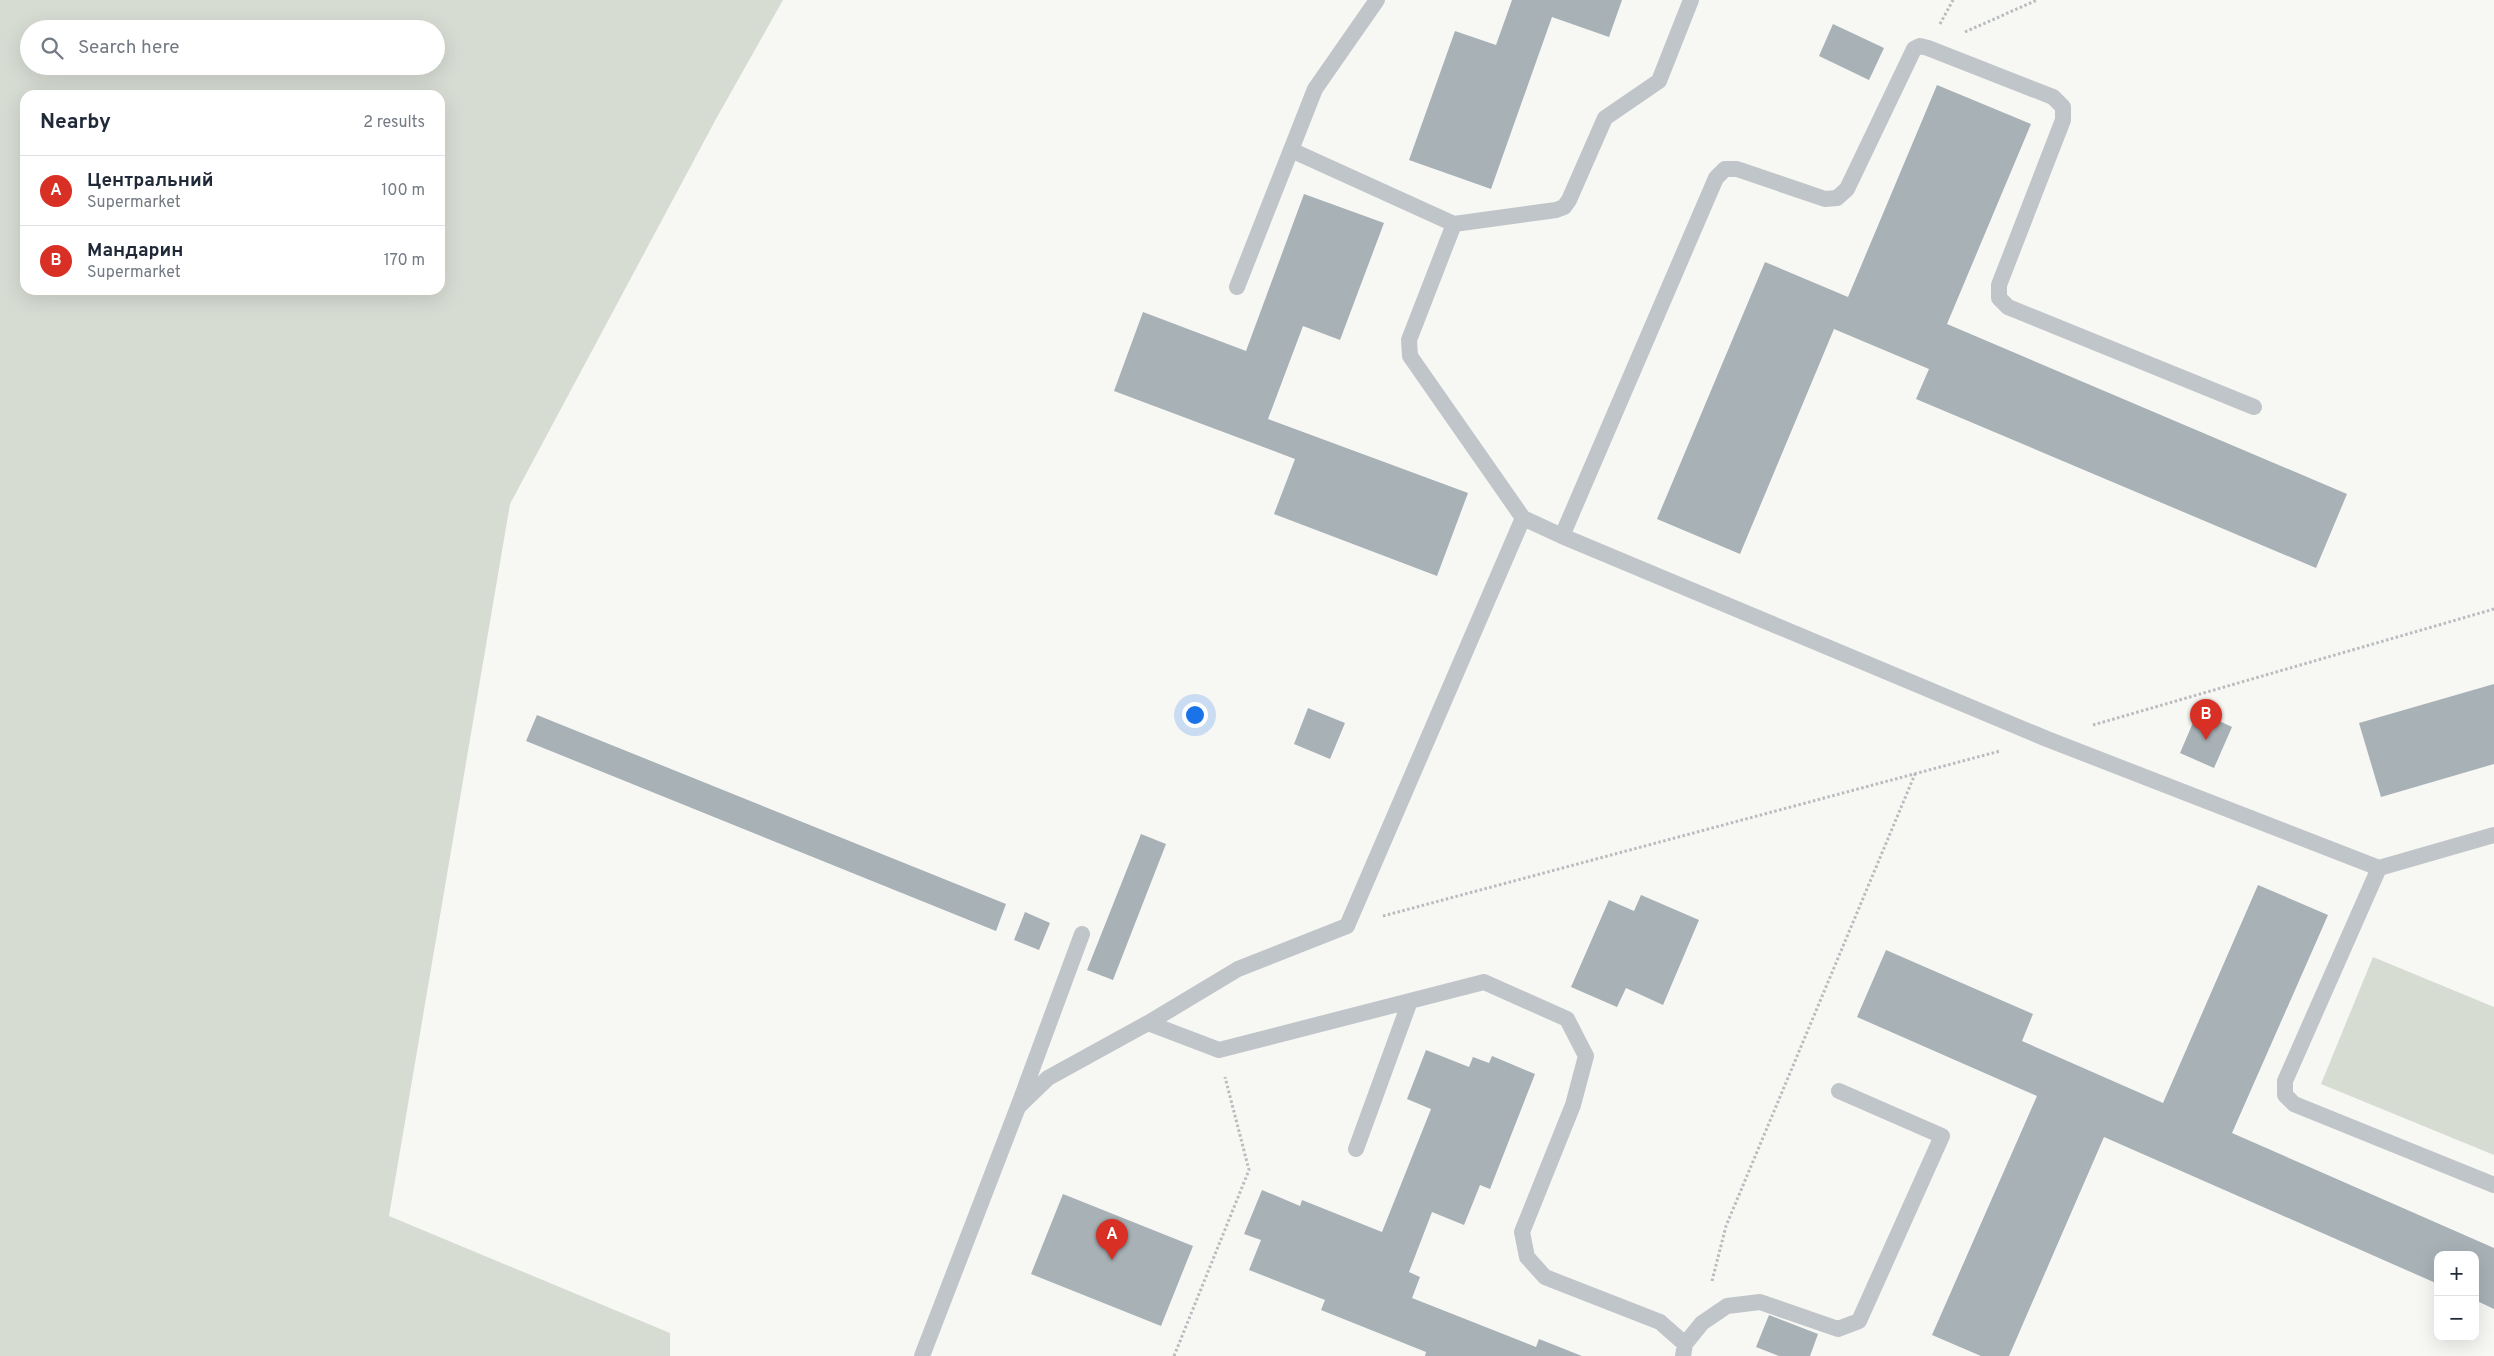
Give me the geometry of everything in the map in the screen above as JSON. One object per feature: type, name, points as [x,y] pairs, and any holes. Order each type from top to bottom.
[{"type":"lane","points":[[1237,287],[1315,89],[1377,0]]},
{"type":"lane","points":[[1291,150],[1454,224],[1556,210],[1564,207],[1569,200],[1605,118],[1659,81],[1691,0]]},
{"type":"lane","points":[[1562,536],[1716,178],[1725,169],[1738,169],[1825,199],[1837,198],[1847,189],[1914,49],[1920,46],[2053,97],[2063,107],[2063,120],[1999,285],[1999,298],[2008,307],[2254,407]]},
{"type":"lane","points":[[1454,224],[1408,340],[1408,348],[1410,356],[1523,518],[2047,739],[2379,868],[2494,835]]},
{"type":"lane","points":[[1018,1107],[1048,1078],[1238,969],[1347,926],[1523,518]]},
{"type":"lane","points":[[2379,868],[2285,1081],[2285,1095],[2294,1104],[2494,1185]]},
{"type":"lane","points":[[922,1356],[1082,934]]},
{"type":"lane","points":[[1148,1022],[1219,1050],[1484,982],[1567,1019],[1586,1056],[1573,1105],[1522,1232],[1527,1257],[1545,1277],[1660,1322],[1684,1350],[1702,1323],[1727,1306],[1760,1302],[1838,1330],[1859,1321],[1942,1136],[1839,1091]]},
{"type":"lane","points":[[1356,1149],[1410,1001]]},
{"type":"path","points":[[1928,48],[1953,0]]},
{"type":"path","points":[[1928,48],[2037,0]]},
{"type":"path","points":[[1347,926],[2047,739],[2494,609]]},
{"type":"path","points":[[1702,1323],[1726,1226],[1915,774]]},
{"type":"path","points":[[1174,1356],[1249,1170],[1219,1050]]},
{"type":"shaded area","points":[[0,0],[783,0],[716,119],[510,504],[389,1216],[670,1333],[670,1356],[0,1356]]},
{"type":"shaded area","points":[[2373,957],[2494,1007],[2494,1155],[2321,1084]]},
{"type":"building","points":[[1512,0],[1622,0],[1609,37],[1552,17],[1491,189],[1409,160],[1455,31],[1496,45]]},
{"type":"building","points":[[1833,24],[1884,48],[1869,80],[1819,56]]},
{"type":"building","points":[[1937,85],[2031,124],[1947,324],[2347,494],[2316,568],[1916,399],[1929,369],[1834,329],[1740,554],[1657,519],[1765,262],[1848,297]]},
{"type":"building","points":[[1304,194],[1384,223],[1340,340],[1303,326],[1268,419],[1468,493],[1437,576],[1274,514],[1295,459],[1114,391],[1143,312],[1246,351]]},
{"type":"building","points":[[2494,684],[2494,764],[2381,797],[2359,723]]},
{"type":"building","points":[[1308,708],[1345,723],[1330,759],[1294,744]]},
{"type":"building","points":[[2198,711],[2232,727],[2214,768],[2180,753]]},
{"type":"building","points":[[537,715],[1006,904],[996,931],[526,741]]},
{"type":"building","points":[[1141,834],[1166,844],[1113,980],[1087,970]]},
{"type":"building","points":[[2258,885],[2328,915],[2232,1133],[2494,1248],[2494,1309],[2479,1302],[2479,1251],[2434,1251],[2434,1282],[2104,1137],[2009,1356],[1981,1356],[1932,1335],[2037,1096],[1857,1017],[1886,950],[2033,1014],[2022,1041],[2163,1103]]},
{"type":"building","points":[[1641,895],[1699,920],[1663,1005],[1626,988],[1617,1007],[1571,987],[1609,900],[1634,911]]},
{"type":"building","points":[[1025,912],[1050,923],[1039,950],[1014,940]]},
{"type":"building","points":[[1426,1050],[1469,1067],[1473,1057],[1489,1063],[1492,1056],[1535,1074],[1490,1189],[1480,1185],[1464,1225],[1432,1212],[1409,1272],[1420,1277],[1412,1298],[1536,1347],[1539,1339],[1582,1356],[1425,1356],[1426,1352],[1321,1310],[1325,1300],[1249,1270],[1261,1240],[1244,1234],[1262,1190],[1300,1206],[1302,1200],[1382,1232],[1431,1109],[1407,1099]]},
{"type":"building","points":[[1063,1194],[1193,1246],[1161,1326],[1031,1274]]},
{"type":"building","points":[[1769,1315],[1818,1334],[1810,1356],[1779,1356],[1756,1347]]},
{"type":"place","name":"Мандарин","points":[[2206,740]]},
{"type":"place","name":"Центральний","points":[[1112,1260]]}]
